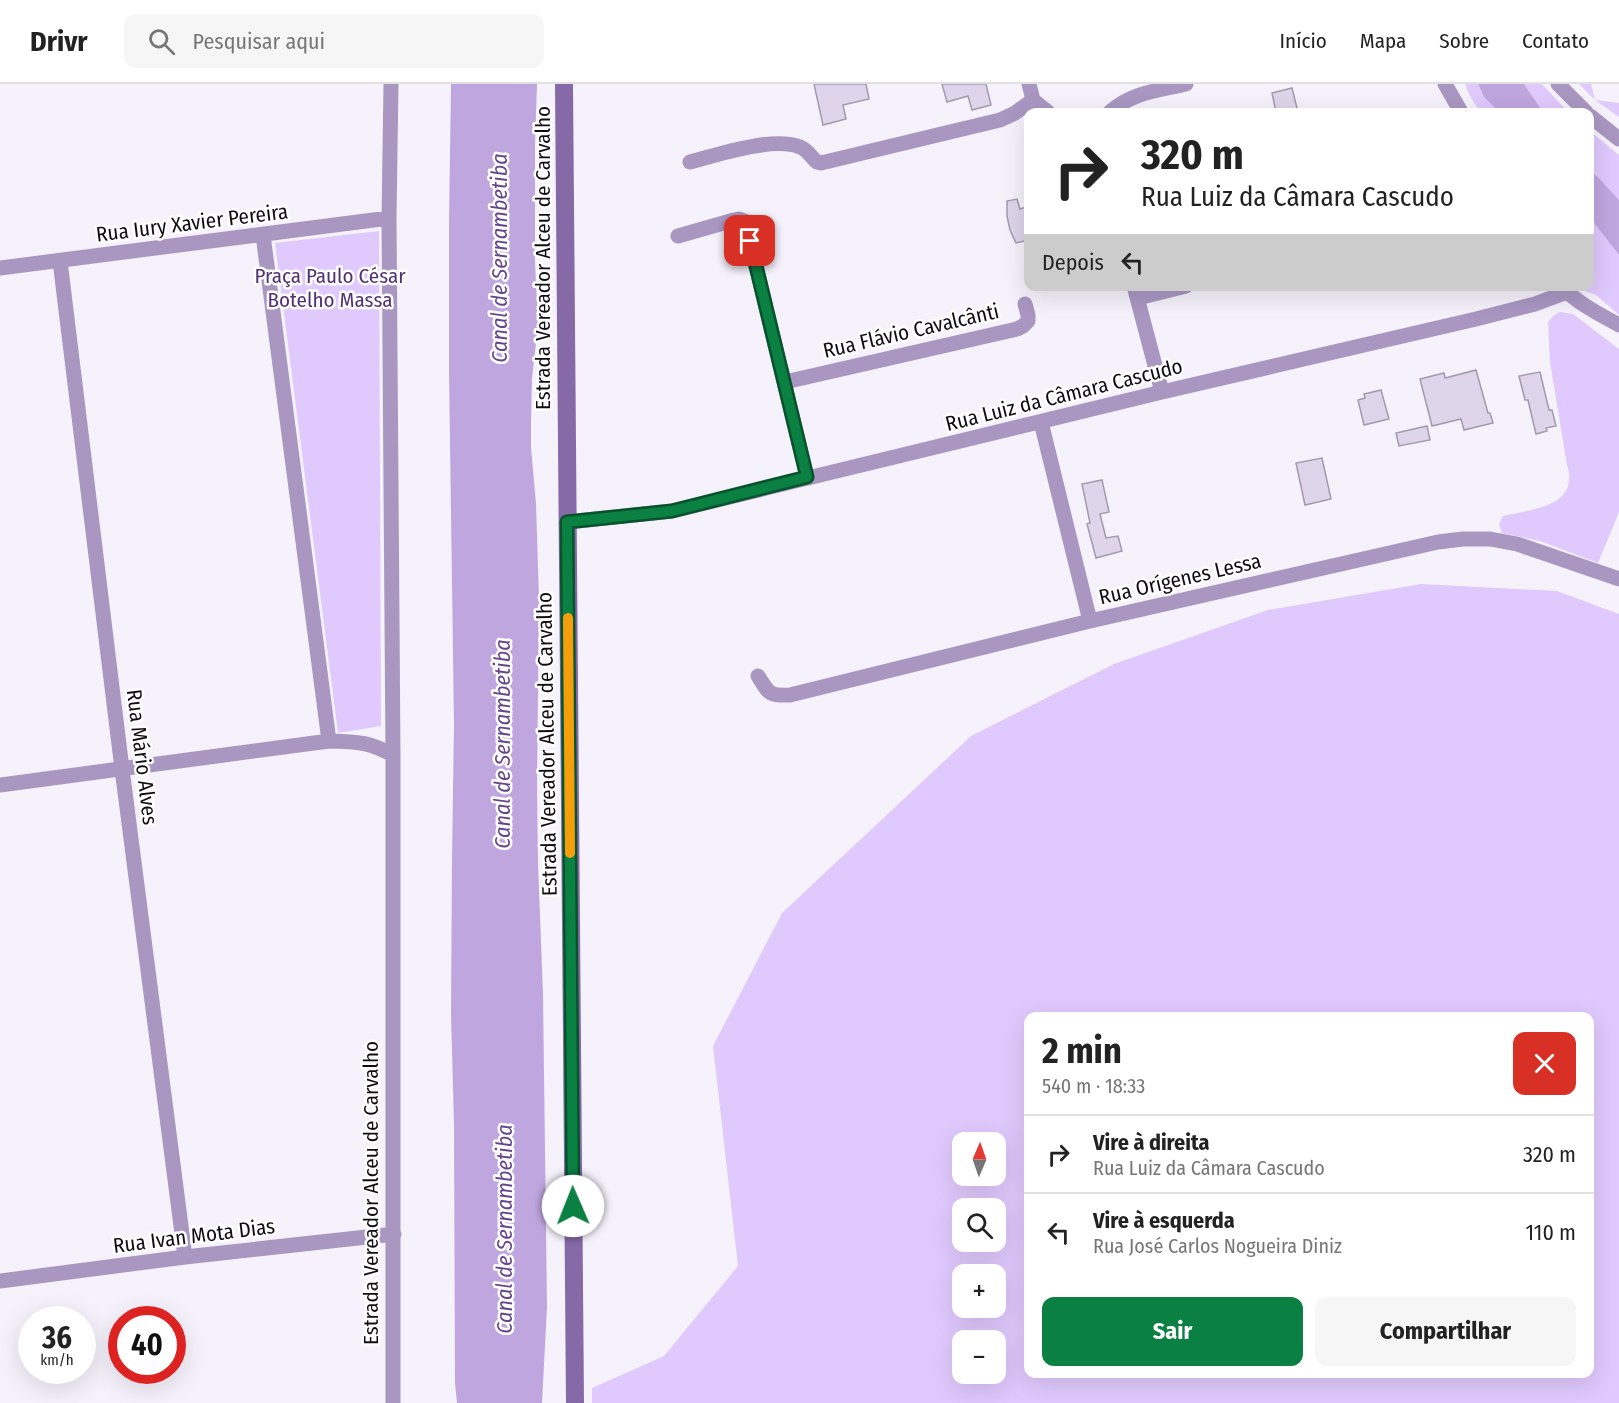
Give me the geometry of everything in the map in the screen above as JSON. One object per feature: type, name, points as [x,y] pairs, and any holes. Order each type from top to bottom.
[{"type":"street","name":"Estrada Vereador Alceu de Carvalho","points":[[391,84],[389,218],[393,755],[393,1403]]},
{"type":"street","name":"Estrada Vereador Alceu de Carvalho","points":[[564,84],[575,1403]]},
{"type":"street","points":[[1029,84],[1033,100],[1043,108]]},
{"type":"street","points":[[1115,108],[1131,97],[1186,84]]},
{"type":"street","points":[[1445,84],[1459,108]]},
{"type":"street","points":[[1558,84],[1582,108]]},
{"type":"street","points":[[690,162],[752,146],[779,144],[797,145],[808,151],[817,162],[821,162],[1000,120],[1033,100]]},
{"type":"street","points":[[1594,119],[1619,139]]},
{"type":"street","name":"Rua Iury Xavier Pereira","points":[[0,268],[389,218]]},
{"type":"street","points":[[678,236],[734,220],[745,221],[807,477]]},
{"type":"street","points":[[263,235],[329,741]]},
{"type":"street","name":"Rua Mário Alves","points":[[60,261],[185,1257]]},
{"type":"street","name":"Rua Luiz da Câmara Cascudo","points":[[567,522],[672,511],[1162,392],[1476,319],[1535,304],[1560,291]]},
{"type":"street","points":[[1567,291],[1619,325]]},
{"type":"street","points":[[1136,292],[1162,392]]},
{"type":"street","name":"Rua Flávio Cavalcânti","points":[[785,382],[1017,328],[1028,321],[1025,304]]},
{"type":"street","points":[[1041,422],[1090,621]]},
{"type":"street","name":"Rua Orígenes Lessa","points":[[758,676],[769,693],[778,696],[790,695],[1090,621],[1427,545],[1463,539],[1490,539],[1517,544],[1619,579]]},
{"type":"street","points":[[0,785],[329,741],[363,742],[393,755]]},
{"type":"street","name":"Rua Ivan Mota Dias","points":[[0,1281],[185,1257],[394,1234]]},
{"type":"green space","points":[[1465,84],[1478,84],[1484,97],[1494,108],[1478,108]]},
{"type":"green space","points":[[1524,84],[1542,84],[1564,108],[1540,108]]},
{"type":"green space","points":[[1579,84],[1591,84],[1595,100]]},
{"type":"green space","points":[[1595,100],[1619,103],[1619,117]]},
{"type":"green space","points":[[1594,134],[1619,155],[1619,200],[1594,174]]},
{"type":"green space","points":[[1594,223],[1619,255],[1619,315],[1596,295],[1585,291],[1594,291]]},
{"type":"green space","name":"Praça Paulo César Botelho Massa","points":[[379,231],[381,726],[338,733],[275,243]]},
{"type":"green space","points":[[1560,312],[1573,314],[1619,349],[1619,512],[1598,563],[1540,541],[1502,533],[1499,524],[1503,516],[1551,504],[1567,490],[1569,479],[1550,362],[1548,322]]},
{"type":"green space","points":[[1421,584],[1557,591],[1619,614],[1619,1403],[592,1403],[592,1388],[664,1356],[738,1266],[713,1046],[782,913],[971,736],[1114,664],[1268,610]]},
{"type":"water","name":"Canal de Sernambetiba","points":[[451,84],[537,84],[535,262],[538,325],[532,378],[531,447],[536,504],[539,599],[537,785],[543,994],[547,1307],[542,1403],[457,1403],[455,1383],[454,1124],[451,1014],[454,725],[449,371]]},
{"type":"water","points":[[1478,84],[1524,84],[1540,108],[1494,108],[1484,97]]},
{"type":"water","points":[[1594,174],[1619,200],[1619,255],[1594,223]]},
{"type":"building","points":[[814,84],[866,84],[869,99],[843,105],[846,119],[823,125]]},
{"type":"building","points":[[942,84],[986,84],[991,105],[972,110],[968,96],[947,102]]},
{"type":"building","points":[[1292,88],[1297,108],[1275,108],[1272,93]]},
{"type":"building","points":[[1017,199],[1020,209],[1024,208],[1024,241],[1016,243],[1010,230],[1007,201]]},
{"type":"building","points":[[1476,370],[1493,423],[1464,430],[1461,419],[1432,426],[1420,379],[1444,373],[1445,378]]},
{"type":"building","points":[[1540,372],[1549,410],[1552,410],[1556,426],[1546,428],[1547,431],[1536,434],[1528,400],[1525,400],[1519,376]]},
{"type":"building","points":[[1381,390],[1389,419],[1364,425],[1358,400],[1365,398],[1364,394]]},
{"type":"building","points":[[1427,426],[1430,440],[1399,446],[1396,433]]},
{"type":"building","points":[[1322,458],[1331,499],[1305,505],[1296,463]]},
{"type":"building","points":[[1102,480],[1109,512],[1100,514],[1106,538],[1118,536],[1122,551],[1096,558],[1087,524],[1090,523],[1082,484]]},
{"type":"slow traffic","points":[[568,618],[570,853]]},
{"type":"route","points":[[573,1206],[567,522],[672,511],[807,477],[750,241]]}]
